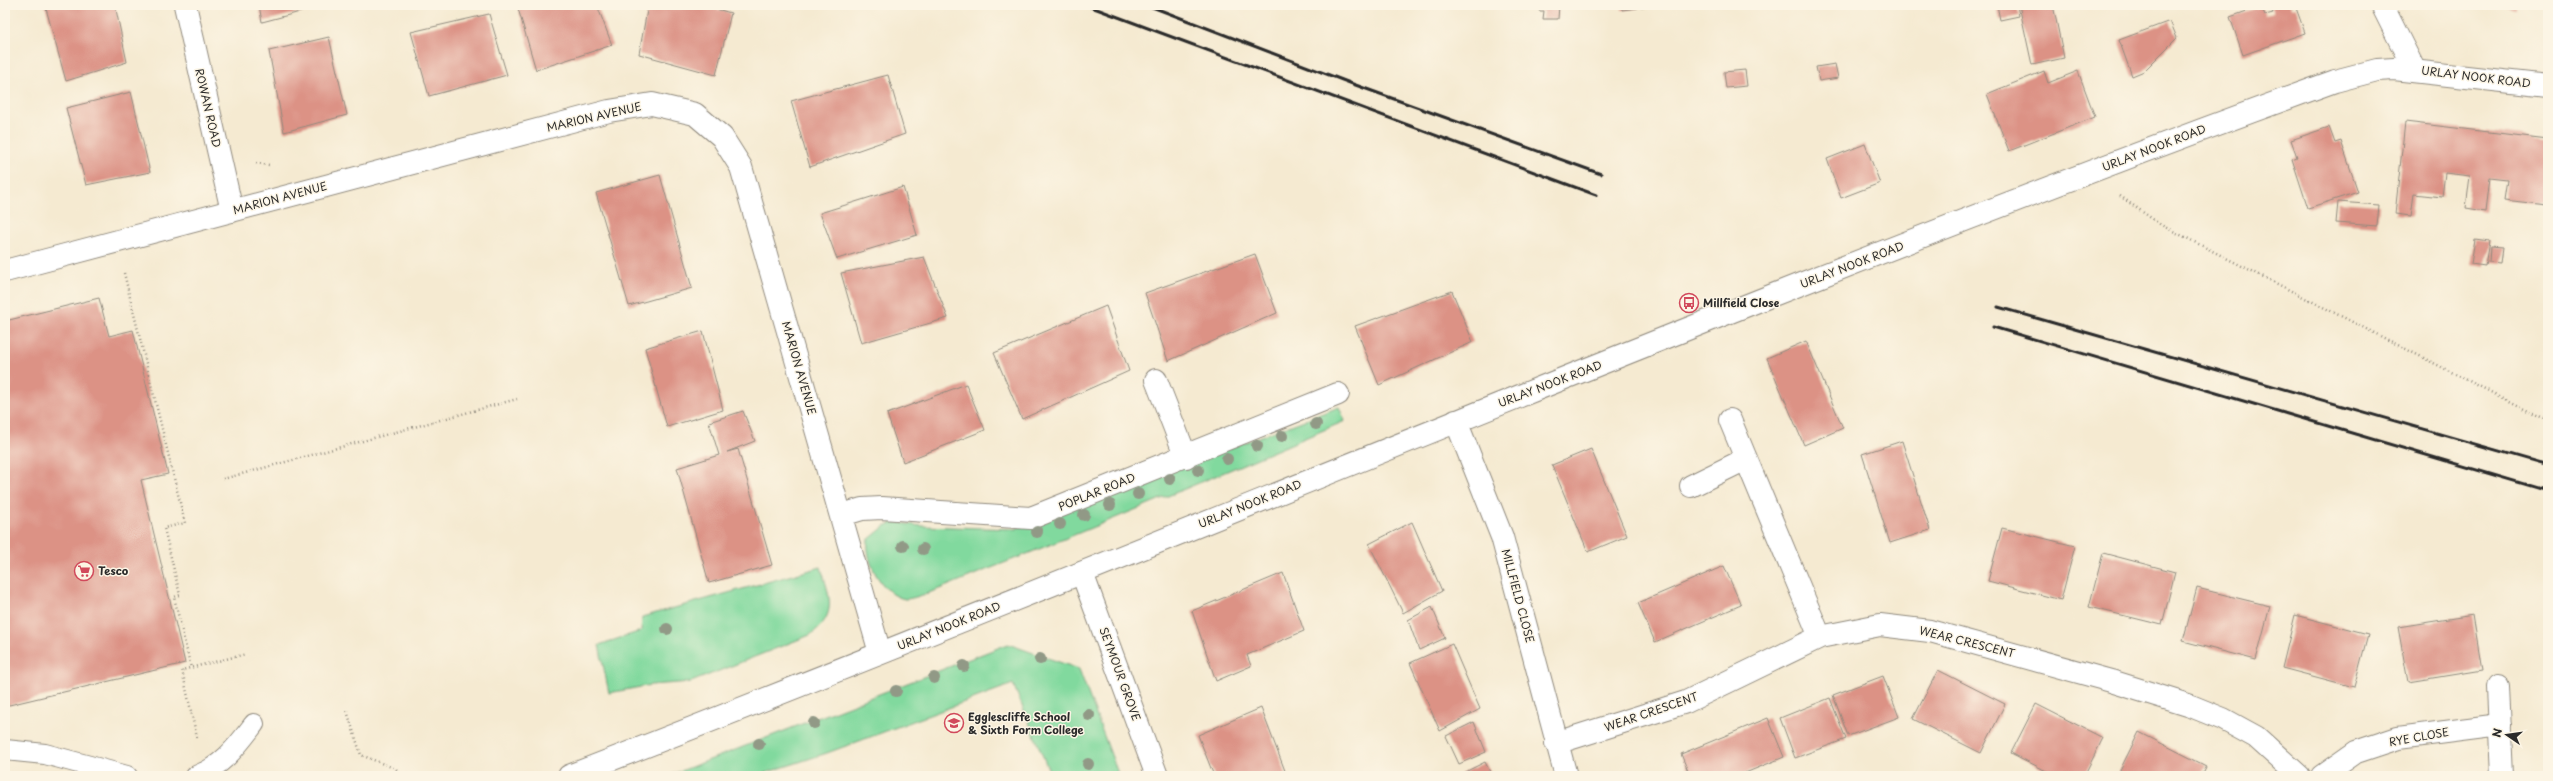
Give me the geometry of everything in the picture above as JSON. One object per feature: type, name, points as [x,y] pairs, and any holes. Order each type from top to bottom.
[{"type":"street","name":"ROWAN ROAD","points":[[185,5],[232,210]]},
{"type":"street","points":[[2382,5],[2414,69]]},
{"type":"street","name":"URLAY NOOK ROAD","points":[[569,776],[609,768],[880,653],[1082,573],[1456,420],[2086,173],[2335,80],[2377,70],[2414,69],[2548,86]]},
{"type":"street","name":"MARION AVENUE","points":[[5,271],[609,111],[652,104],[695,114],[722,137],[741,167],[842,515],[880,653]]},
{"type":"street","points":[[1156,380],[1186,457]]},
{"type":"street","name":"POPLAR ROAD","points":[[842,515],[862,509],[882,508],[1031,518],[1186,457],[1338,394]]},
{"type":"street","name":"MILLFIELD CLOSE","points":[[1456,420],[1502,537],[1566,776]]},
{"type":"street","points":[[1730,420],[1820,637]]},
{"type":"street","points":[[1691,486],[1746,458]]},
{"type":"street","name":"SEYMOUR GROVE","points":[[1082,573],[1157,776]]},
{"type":"street","name":"WEAR CRESCENT","points":[[1556,743],[1686,702],[1820,637],[1880,625],[1930,631],[2111,681],[2223,719],[2256,737],[2300,776]]},
{"type":"street","points":[[2498,687],[2502,776]]},
{"type":"street","name":"RYE CLOSE","points":[[2322,776],[2356,752],[2398,738],[2500,725]]},
{"type":"lane","points":[[196,776],[211,770],[226,759],[254,724]]},
{"type":"lane","points":[[11,757],[45,754],[127,776]]},
{"type":"path","points":[[2086,173],[2161,225],[2548,421]]},
{"type":"path","points":[[122,267],[185,523],[164,528],[180,595],[174,597],[191,668]]},
{"type":"path","points":[[223,479],[517,399]]},
{"type":"path","points":[[198,740],[182,670],[246,654]]},
{"type":"path","points":[[346,710],[361,755],[396,769],[402,776]]},
{"type":"path","points":[[819,776],[833,770],[835,776]]},
{"type":"green space","points":[[1339,407],[1345,421],[1115,518],[929,593],[905,599],[897,596],[882,584],[872,567],[869,558],[868,540],[885,526],[894,522],[921,526],[1015,529]]},
{"type":"green space","points":[[821,567],[829,596],[828,612],[825,620],[810,635],[691,682],[651,685],[609,693],[599,645],[641,631],[642,617]]},
{"type":"green space","points":[[1008,644],[1079,669],[1119,776],[1051,776],[1013,684],[827,753],[756,776],[668,776]]},
{"type":"building","points":[[45,5],[115,5],[127,62],[66,81]]},
{"type":"building","points":[[259,5],[323,5],[323,6],[262,22]]},
{"type":"building","points":[[517,5],[597,5],[612,45],[536,70]]},
{"type":"building","points":[[648,5],[701,5],[731,13],[716,75],[639,54]]},
{"type":"building","points":[[1540,5],[1559,5],[1558,19],[1543,19],[1544,11],[1539,11]]},
{"type":"building","points":[[1622,5],[1638,5],[1638,8],[1622,10]]},
{"type":"building","points":[[1641,5],[1658,5],[1658,6],[1641,8]]},
{"type":"building","points":[[1997,5],[2017,5],[2019,16],[2000,20]]},
{"type":"building","points":[[2019,5],[2053,5],[2064,58],[2032,65]]},
{"type":"building","points":[[2270,5],[2290,5],[2292,9],[2296,8],[2305,33],[2243,55],[2230,17],[2261,6],[2265,15],[2273,13]]},
{"type":"building","points":[[2505,5],[2517,5],[2517,8]]},
{"type":"building","points":[[489,14],[507,75],[429,96],[411,32]]},
{"type":"building","points":[[2170,21],[2177,38],[2144,71],[2132,76],[2119,40]]},
{"type":"building","points":[[329,37],[347,115],[284,132],[269,51]]},
{"type":"building","points":[[1835,64],[1838,78],[1819,81],[1816,67]]},
{"type":"building","points":[[1745,70],[1747,86],[1726,88],[1724,72]]},
{"type":"building","points":[[2044,71],[2048,83],[2078,71],[2095,117],[2009,151],[1987,94]]},
{"type":"building","points":[[888,75],[905,134],[810,167],[791,101]]},
{"type":"building","points":[[131,92],[150,172],[86,185],[66,108]]},
{"type":"building","points":[[2405,122],[2548,139],[2548,205],[2504,200],[2507,180],[2489,178],[2485,211],[2466,208],[2470,176],[2445,173],[2442,197],[2414,194],[2411,216],[2395,214]]},
{"type":"building","points":[[2329,127],[2335,143],[2341,141],[2358,192],[2308,208],[2292,159],[2297,157],[2291,140]]},
{"type":"building","points":[[1865,144],[1880,183],[1841,198],[1827,159]]},
{"type":"building","points":[[660,175],[692,288],[629,306],[596,193]]},
{"type":"building","points":[[903,187],[917,235],[837,259],[820,213]]},
{"type":"building","points":[[2338,202],[2379,205],[2377,226],[2336,223]]},
{"type":"building","points":[[2475,239],[2489,241],[2485,266],[2471,264]]},
{"type":"building","points":[[2490,247],[2503,248],[2501,263],[2489,262]]},
{"type":"building","points":[[1255,254],[1277,313],[1168,361],[1145,293]]},
{"type":"building","points":[[924,257],[948,318],[861,343],[841,273]]},
{"type":"building","points":[[1452,291],[1473,342],[1379,385],[1355,326]]},
{"type":"building","name":"Tesco","points":[[99,298],[109,336],[133,330],[168,474],[141,480],[185,663],[5,706],[5,321]]},
{"type":"building","points":[[1106,306],[1129,371],[1022,419],[994,353]]},
{"type":"building","points":[[703,331],[723,410],[667,427],[645,348]]},
{"type":"building","points":[[1806,341],[1843,428],[1804,445],[1767,358]]},
{"type":"building","points":[[966,384],[985,430],[903,462],[887,414]]},
{"type":"building","points":[[743,411],[755,441],[727,452],[738,449],[772,565],[709,583],[677,468],[719,455],[709,422]]},
{"type":"building","points":[[1902,441],[1930,530],[1890,543],[1862,454]]},
{"type":"building","points":[[1591,449],[1627,536],[1588,552],[1552,465]]},
{"type":"building","points":[[1412,522],[1442,591],[1403,613],[1369,544]]},
{"type":"building","points":[[2002,528],[2075,546],[2061,600],[1988,581]]},
{"type":"building","points":[[2103,553],[2175,572],[2162,625],[2089,607]]},
{"type":"building","points":[[1724,566],[1741,605],[1655,642],[1638,603]]},
{"type":"building","points":[[1283,573],[1304,631],[1247,655],[1251,666],[1216,681],[1192,611]]},
{"type":"building","points":[[2197,588],[2270,606],[2256,660],[2183,641]]},
{"type":"building","points":[[1432,607],[1445,638],[1419,650],[1408,620]]},
{"type":"building","points":[[2295,615],[2368,634],[2354,687],[2282,668]]},
{"type":"building","points":[[2473,615],[2482,670],[2408,682],[2398,627]]},
{"type":"building","points":[[1452,644],[1480,709],[1440,731],[1410,663]]},
{"type":"building","points":[[1938,670],[2005,704],[1981,753],[1913,719]]},
{"type":"building","points":[[1883,676],[1899,717],[1848,736],[1833,695]]},
{"type":"building","points":[[1830,698],[1846,739],[1795,758],[1780,718]]},
{"type":"building","points":[[2036,704],[2103,738],[2084,776],[2056,776],[2011,753]]},
{"type":"building","points":[[1261,708],[1287,776],[1214,776],[1198,735]]},
{"type":"building","points":[[1768,718],[1784,757],[1738,776],[1690,776],[1681,754]]},
{"type":"building","points":[[1474,722],[1486,752],[1459,764],[1446,736]]},
{"type":"building","points":[[2139,732],[2206,766],[2201,776],[2117,776]]},
{"type":"building","points":[[1485,762],[1492,776],[1457,776]]},
{"type":"railway","points":[[1086,5],[1596,195]]},
{"type":"railway","points":[[1147,5],[1350,83],[1601,174]]},
{"type":"railway","points":[[1998,307],[2548,465]]},
{"type":"railway","points":[[1993,327],[2548,491]]},
{"type":"place","name":"Millfield Close","points":[[1689,303]]},
{"type":"place","name":"Tesco","points":[[84,571]]},
{"type":"place","name":"Egglescliffe School & Sixth Form College","points":[[954,723]]}]
